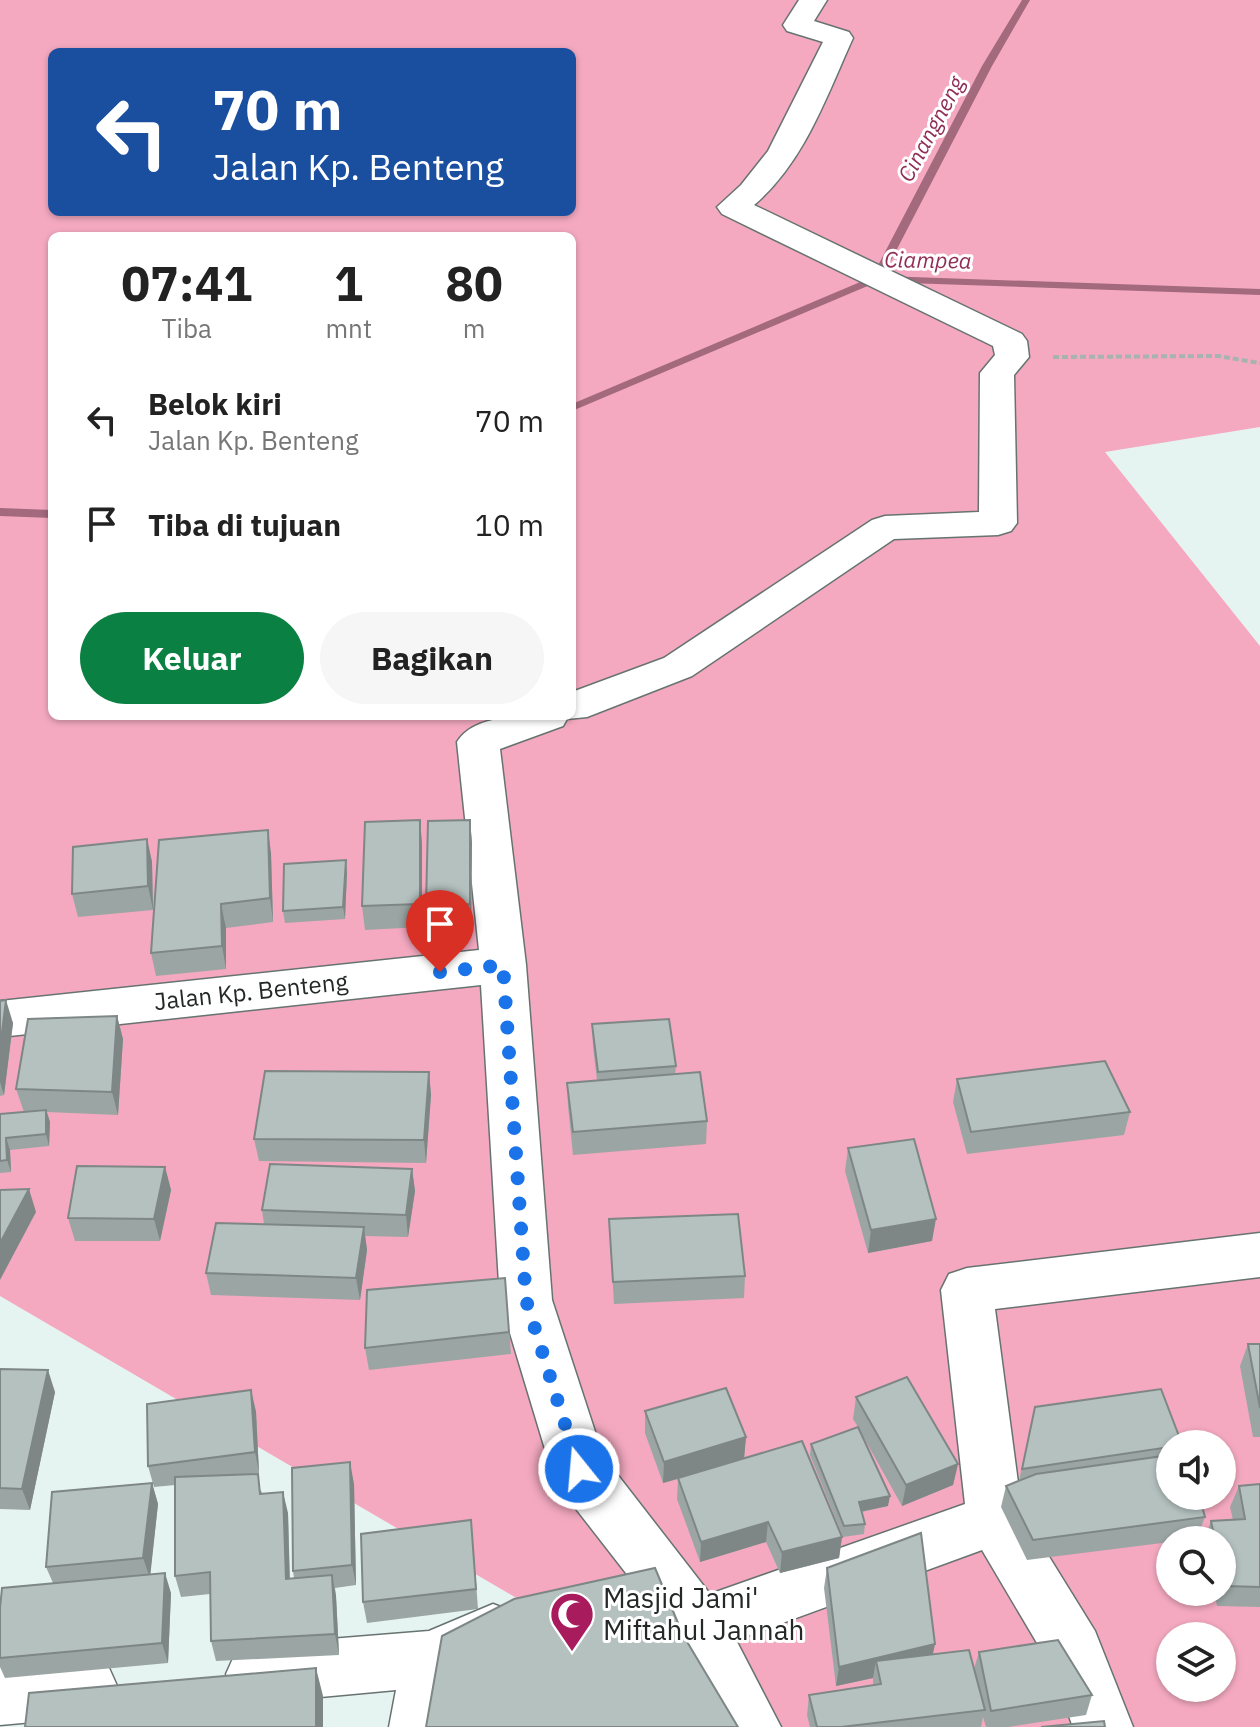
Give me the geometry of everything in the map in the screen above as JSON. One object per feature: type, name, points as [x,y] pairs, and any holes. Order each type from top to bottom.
[{"type":"street","points":[[576,705],[678,667],[885,528],[998,523],[997,373],[1011,349],[733,207],[752,194],[785,146],[839,38],[797,25],[813,0]]},
{"type":"street","points":[[537,720],[478,742],[503,965],[526,1300],[579,1469],[682,1605],[751,1727]]},
{"type":"street","name":"Jalan Kp. Benteng","points":[[0,1019],[503,965]]},
{"type":"street","points":[[1103,1727],[1074,1651],[995,1519],[967,1290],[1260,1255]]},
{"type":"street","points":[[606,1595],[682,1605],[995,1519]]},
{"type":"street","points":[[200,1679],[431,1659],[545,1608]]},
{"type":"street","points":[[419,1727],[431,1659]]},
{"type":"street","points":[[0,1696],[139,1684]]},
{"type":"path","points":[[1011,349],[1218,356],[1260,363]]},
{"type":"shaded area","points":[[0,0],[1260,0],[1260,427],[1105,452],[1260,646],[1260,1727],[737,1727],[0,1296]]},
{"type":"building","points":[[420,820],[420,904],[362,906],[365,822]]},
{"type":"building","points":[[470,820],[470,904],[426,905],[428,821]]},
{"type":"building","points":[[268,830],[270,898],[221,904],[222,946],[151,953],[159,840]]},
{"type":"building","points":[[147,839],[148,886],[72,894],[73,847]]},
{"type":"building","points":[[346,860],[343,907],[283,911],[284,864]]},
{"type":"building","points":[[6,1000],[0,1048],[0,1001]]},
{"type":"building","points":[[117,1016],[112,1092],[16,1089],[28,1019]]},
{"type":"building","points":[[669,1019],[676,1066],[598,1072],[592,1024]]},
{"type":"building","points":[[1105,1061],[1130,1112],[971,1132],[957,1079]]},
{"type":"building","points":[[265,1071],[429,1072],[424,1140],[254,1139]]},
{"type":"building","points":[[700,1072],[707,1121],[573,1132],[567,1083]]},
{"type":"building","points":[[46,1110],[46,1134],[6,1138],[7,1160],[0,1161],[0,1114]]},
{"type":"building","points":[[914,1139],[936,1219],[871,1230],[848,1148]]},
{"type":"building","points":[[270,1164],[412,1169],[406,1215],[262,1210]]},
{"type":"building","points":[[77,1166],[165,1167],[154,1219],[68,1218]]},
{"type":"building","points":[[29,1189],[0,1243],[0,1190]]},
{"type":"building","points":[[738,1214],[745,1276],[613,1282],[609,1219]]},
{"type":"building","points":[[216,1223],[364,1227],[356,1278],[206,1273]]},
{"type":"building","points":[[505,1278],[509,1332],[365,1348],[367,1290]]},
{"type":"building","points":[[1248,1344],[1260,1344],[1260,1408]]},
{"type":"building","points":[[0,1369],[48,1370],[22,1489],[0,1488]]},
{"type":"building","points":[[907,1377],[958,1464],[906,1485],[856,1397]]},
{"type":"building","points":[[726,1388],[746,1437],[664,1462],[645,1411]]},
{"type":"building","points":[[1161,1389],[1177,1430],[1156,1430],[1156,1449],[1022,1469],[1035,1407]]},
{"type":"building","points":[[251,1390],[255,1452],[148,1466],[147,1404]]},
{"type":"building","points":[[858,1427],[890,1496],[859,1502],[865,1524],[844,1526],[811,1444]]},
{"type":"building","points":[[802,1441],[842,1537],[782,1552],[768,1522],[701,1542],[678,1478]]},
{"type":"building","points":[[1156,1457],[1156,1510],[1203,1510],[1205,1517],[1033,1540],[1006,1486],[1036,1474]]},
{"type":"building","points":[[350,1462],[352,1565],[293,1571],[292,1468]]},
{"type":"building","points":[[258,1474],[260,1494],[283,1492],[286,1579],[332,1575],[335,1634],[211,1641],[210,1572],[175,1576],[175,1477]]},
{"type":"building","points":[[152,1483],[143,1558],[46,1567],[52,1492]]},
{"type":"building","points":[[1260,1484],[1260,1587],[1236,1586],[1236,1526],[1212,1526],[1211,1521],[1245,1519],[1239,1486]]},
{"type":"building","points":[[471,1520],[476,1589],[363,1602],[361,1534]]},
{"type":"building","points":[[921,1533],[935,1644],[839,1667],[827,1568]]},
{"type":"building","name":"Masjid Jami' Miftahul Jannah","points":[[655,1568],[683,1635],[738,1727],[426,1727],[442,1636],[514,1599]]},
{"type":"building","points":[[165,1573],[162,1643],[0,1658],[2,1588]]},
{"type":"building","points":[[1058,1640],[1092,1695],[991,1711],[979,1652]]},
{"type":"building","points":[[969,1650],[985,1710],[841,1727],[817,1727],[809,1695],[881,1684],[876,1661]]},
{"type":"building","points":[[316,1668],[316,1727],[25,1727],[29,1693]]},
{"type":"building","points":[[1104,1721],[1105,1727],[1041,1727]]},
{"type":"waterway","name":"Cinangneng","points":[[876,279],[987,66],[1026,0]]},
{"type":"waterway","name":"Ciampea","points":[[576,406],[876,279]]},
{"type":"waterway","name":"Ciampea","points":[[876,279],[1260,292]]},
{"type":"waterway","name":"Ciampea","points":[[0,512],[48,514]]},
{"type":"place","name":"Masjid Jami' Miftahul Jannah","points":[[572,1653]]},
{"type":"route","points":[[440,972],[503,965],[526,1300],[579,1469]]}]
